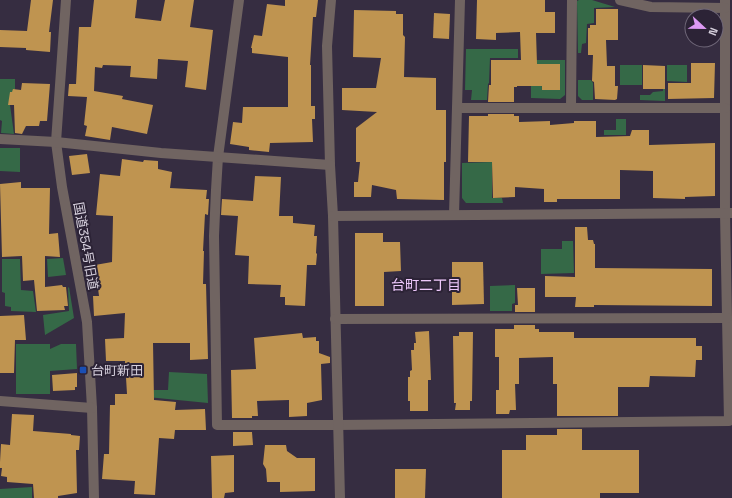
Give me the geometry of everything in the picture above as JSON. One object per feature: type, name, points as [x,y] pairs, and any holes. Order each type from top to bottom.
[{"type":"street","name":"国道354号旧道","points":[[66,0],[56,142],[62,187],[87,322],[92,408],[94,498]]},
{"type":"street","points":[[240,0],[218,157],[214,236],[216,425],[729,421],[725,4],[651,7],[620,0]]},
{"type":"street","points":[[331,0],[327,46],[340,498]]},
{"type":"street","points":[[454,215],[460,0]]},
{"type":"street","points":[[571,108],[572,0]]},
{"type":"street","points":[[457,108],[725,108]]},
{"type":"street","points":[[0,139],[56,142],[161,153],[330,165]]},
{"type":"street","points":[[333,216],[728,213]]},
{"type":"street","points":[[336,319],[727,318]]},
{"type":"street","points":[[0,401],[92,408]]},
{"type":"green space","points":[[592,0],[615,7],[594,8],[594,23],[587,24],[586,43],[582,44],[581,53],[578,53],[577,1]]},
{"type":"green space","points":[[466,49],[518,49],[518,58],[490,58],[487,100],[471,100],[472,90],[465,90]]},
{"type":"green space","points":[[531,60],[565,60],[565,95],[560,99],[531,98]],"holes":[[[541,64],[560,64],[560,90],[542,90]]]},
{"type":"green space","points":[[620,65],[642,65],[642,85],[620,85]]},
{"type":"green space","points":[[667,65],[687,65],[687,82],[667,81]]},
{"type":"green space","points":[[663,76],[665,76],[665,101],[640,100],[640,95],[650,95],[653,92],[663,91]]},
{"type":"green space","points":[[0,79],[15,79],[15,90],[10,105],[14,134],[1,133],[2,121],[0,120]]},
{"type":"green space","points":[[578,80],[591,80],[593,83],[593,100],[582,100],[578,96]]},
{"type":"green space","points":[[616,119],[626,119],[626,135],[604,135],[604,130],[616,130]]},
{"type":"green space","points":[[0,148],[20,148],[20,172],[0,171]]},
{"type":"green space","points":[[492,162],[492,198],[502,198],[503,203],[466,203],[462,198],[462,163]]},
{"type":"green space","points":[[562,241],[573,241],[574,273],[541,274],[541,249],[562,249]]},
{"type":"green space","points":[[63,258],[66,275],[48,277],[47,259]]},
{"type":"green space","points":[[2,259],[20,259],[21,290],[33,291],[36,312],[11,311],[11,307],[5,306],[5,293],[2,292]]},
{"type":"green space","points":[[515,285],[515,303],[512,304],[512,311],[490,311],[490,286]]},
{"type":"green space","points":[[69,287],[74,318],[45,335],[43,315],[69,311]]},
{"type":"green space","points":[[16,344],[50,344],[50,349],[61,344],[76,344],[77,369],[50,371],[50,394],[16,394]]},
{"type":"green space","points":[[169,372],[207,374],[208,403],[137,396],[137,390],[168,390]]},
{"type":"green space","points":[[32,487],[32,498],[0,498],[0,489]]},
{"type":"building","points":[[31,0],[53,0],[49,32],[51,32],[50,52],[26,50],[26,48],[0,47],[0,30],[27,31]]},
{"type":"building","points":[[94,0],[137,0],[135,18],[161,21],[165,0],[194,0],[190,27],[213,30],[206,90],[185,87],[188,61],[158,59],[157,79],[130,77],[131,66],[103,65],[102,68],[95,67],[94,91],[123,96],[122,99],[153,105],[147,134],[112,127],[110,140],[85,136],[87,126],[84,125],[87,97],[68,96],[69,84],[76,84],[79,27],[91,27]]},
{"type":"building","points":[[285,0],[318,0],[316,17],[313,17],[310,65],[311,106],[315,106],[315,119],[312,119],[313,142],[270,143],[269,152],[249,150],[249,147],[230,144],[233,122],[242,123],[243,107],[288,107],[288,57],[252,53],[251,48],[254,35],[262,36],[267,4],[285,6]]},
{"type":"building","points":[[477,0],[545,0],[545,12],[555,12],[555,33],[536,33],[537,64],[560,64],[560,90],[542,90],[542,86],[517,86],[514,87],[514,102],[488,102],[489,85],[491,85],[491,60],[521,60],[520,32],[496,33],[496,40],[476,39]]},
{"type":"building","points":[[596,9],[618,9],[618,40],[606,40],[607,66],[615,66],[615,86],[618,86],[617,99],[615,100],[595,99],[594,82],[592,81],[593,55],[588,55],[588,28],[590,28],[590,25],[596,25]]},
{"type":"building","points":[[354,10],[396,11],[396,14],[403,14],[403,35],[405,37],[404,77],[436,78],[436,110],[446,110],[444,200],[397,199],[396,190],[372,185],[371,197],[354,197],[354,182],[358,182],[360,162],[356,162],[356,128],[377,112],[342,110],[342,88],[376,88],[381,58],[353,57]]},
{"type":"building","points":[[434,13],[450,14],[449,39],[433,38]]},
{"type":"building","points":[[691,63],[715,63],[714,98],[668,99],[668,83],[691,83]]},
{"type":"building","points":[[643,65],[665,66],[665,89],[643,89]]},
{"type":"building","points":[[22,83],[50,84],[47,121],[40,121],[39,126],[26,126],[22,134],[15,133],[14,105],[8,105],[10,92],[12,92],[13,89],[21,90]]},
{"type":"building","points":[[488,114],[514,114],[514,116],[519,116],[519,122],[550,121],[550,125],[574,123],[574,121],[596,121],[596,137],[630,136],[632,130],[649,130],[649,145],[715,143],[715,196],[685,197],[685,199],[653,198],[653,171],[620,170],[620,199],[557,199],[557,202],[544,202],[544,189],[515,187],[515,197],[493,198],[492,162],[468,162],[469,116],[488,116]]},
{"type":"building","points":[[87,154],[90,173],[72,175],[69,156]]},
{"type":"building","points":[[122,159],[143,162],[144,160],[158,161],[158,169],[172,172],[170,188],[207,190],[206,199],[209,199],[208,215],[205,214],[203,251],[203,284],[206,284],[208,359],[190,360],[190,343],[153,343],[154,400],[176,402],[175,410],[205,409],[206,430],[175,430],[174,439],[159,438],[155,495],[134,494],[135,481],[102,479],[104,454],[109,454],[110,405],[115,405],[115,394],[127,394],[125,361],[106,361],[105,339],[124,338],[125,313],[94,316],[93,296],[99,296],[95,265],[112,262],[113,216],[96,215],[100,174],[120,176]]},
{"type":"building","points":[[255,176],[281,177],[279,216],[293,216],[293,223],[315,225],[314,236],[317,236],[316,265],[307,265],[305,306],[285,305],[285,297],[280,297],[281,285],[248,284],[249,256],[235,255],[238,216],[221,215],[222,199],[253,201]]},
{"type":"building","points":[[21,182],[21,188],[50,188],[49,234],[58,233],[60,257],[45,256],[45,287],[62,285],[63,287],[66,287],[68,306],[64,306],[65,310],[37,311],[34,280],[23,281],[22,256],[2,257],[0,184]]},
{"type":"building","points":[[575,227],[587,227],[588,240],[593,240],[595,244],[595,268],[712,269],[712,306],[594,305],[594,307],[575,307],[576,297],[545,297],[545,276],[575,277]]},
{"type":"building","points":[[355,233],[383,233],[383,242],[400,242],[401,271],[384,272],[384,306],[355,306]]},
{"type":"building","points":[[452,262],[483,262],[484,304],[452,305]]},
{"type":"building","points":[[517,288],[535,288],[535,312],[515,312],[515,305],[518,305]]},
{"type":"building","points":[[24,315],[26,340],[15,340],[14,373],[0,373],[0,316]]},
{"type":"building","points":[[514,325],[535,325],[535,329],[539,329],[539,332],[574,332],[574,338],[696,338],[696,346],[702,346],[702,360],[696,360],[695,377],[650,376],[649,387],[618,387],[618,416],[557,416],[557,384],[553,384],[553,357],[519,358],[519,384],[515,384],[516,410],[510,410],[509,414],[496,414],[496,390],[499,390],[499,357],[495,357],[495,329],[514,329]]},
{"type":"building","points":[[429,331],[431,380],[428,380],[428,411],[410,411],[410,401],[408,401],[408,377],[410,377],[410,371],[412,370],[411,350],[414,350],[414,343],[416,343],[415,332]]},
{"type":"building","points":[[459,332],[473,332],[472,401],[470,401],[470,410],[455,410],[456,403],[454,403],[453,336],[459,336]]},
{"type":"building","points":[[302,333],[303,338],[316,337],[316,341],[319,341],[319,353],[330,357],[330,363],[321,364],[322,400],[307,403],[307,416],[289,417],[289,400],[257,401],[258,416],[252,416],[252,418],[232,418],[231,370],[256,369],[254,338]]},
{"type":"building","points":[[77,373],[77,387],[75,387],[75,390],[53,391],[52,375]]},
{"type":"building","points":[[12,414],[34,415],[33,431],[80,436],[79,450],[76,450],[77,493],[58,496],[58,498],[34,498],[33,484],[7,482],[7,477],[1,476],[1,444],[10,445]]},
{"type":"building","points":[[557,429],[582,429],[582,450],[639,450],[639,493],[600,493],[600,498],[502,498],[502,450],[526,450],[526,435],[557,435]]},
{"type":"building","points":[[233,432],[252,432],[253,445],[233,446]]},
{"type":"building","points":[[265,445],[286,445],[287,451],[297,458],[315,458],[315,491],[280,492],[280,482],[267,482],[266,469],[263,464]]},
{"type":"building","points":[[234,455],[234,492],[225,493],[224,498],[212,498],[211,456]]},
{"type":"building","points":[[395,469],[426,469],[425,498],[395,498]]},
{"type":"place","name":"台町新田","points":[[83,370]]},
{"type":"district","name":"台町二丁目","points":[[426,285]]}]
